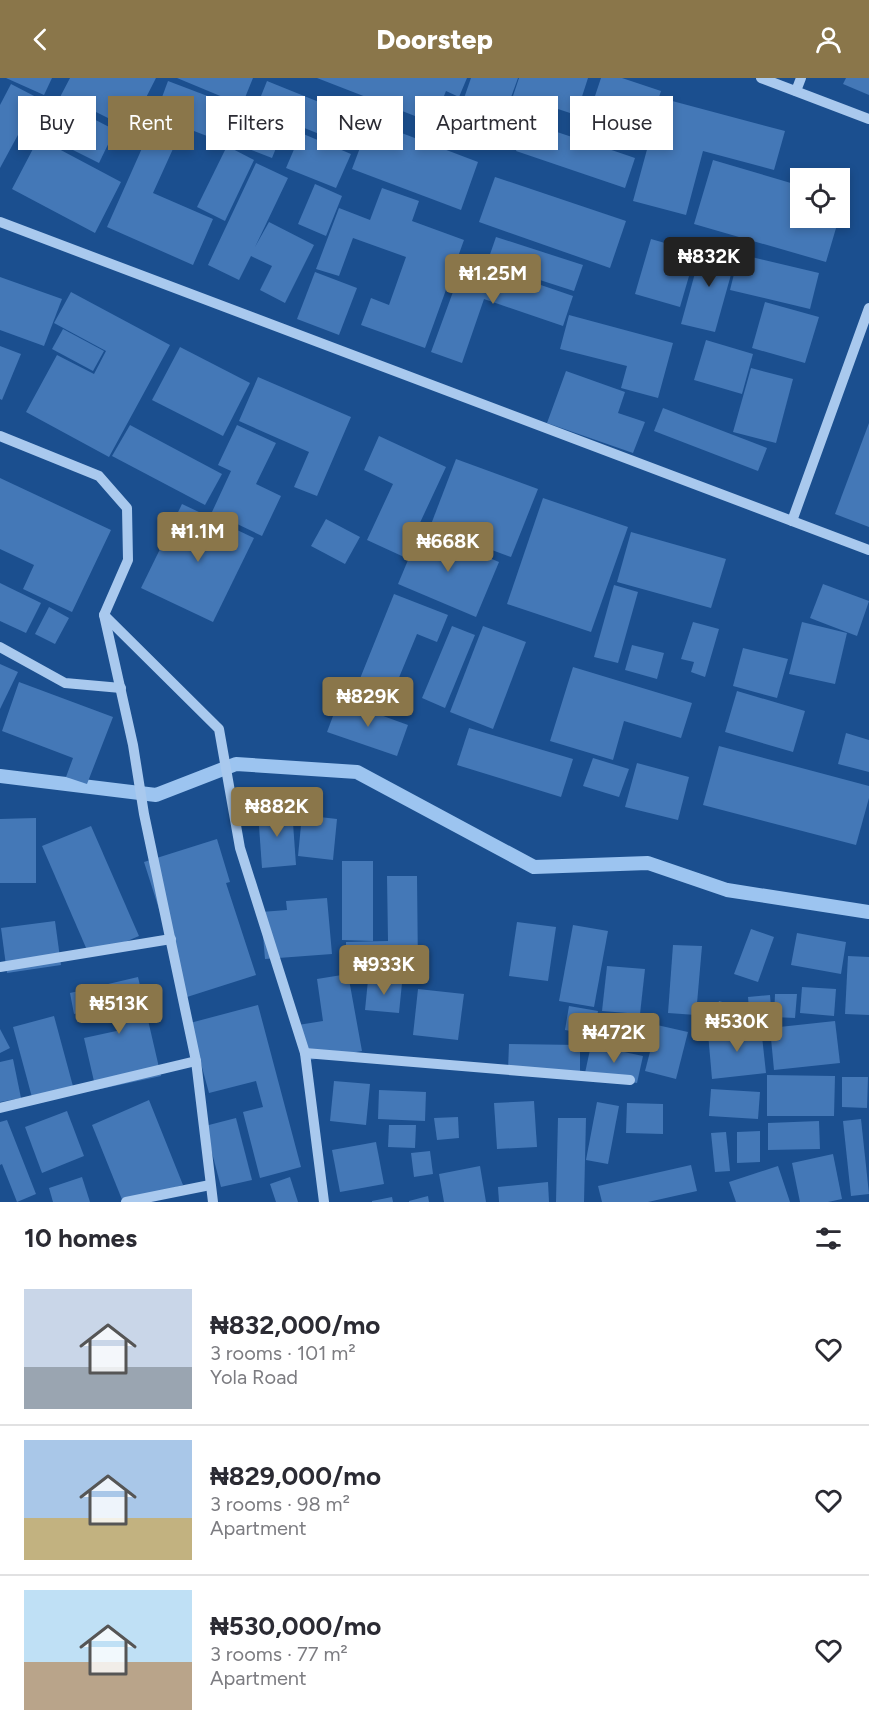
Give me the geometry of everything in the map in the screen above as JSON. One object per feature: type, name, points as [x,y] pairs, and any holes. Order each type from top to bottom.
[{"type":"street","points":[[761,78],[869,119]]},
{"type":"street","points":[[796,91],[801,78]]},
{"type":"street","points":[[0,222],[869,550]]},
{"type":"street","points":[[792,521],[869,308]]},
{"type":"street","points":[[0,436],[99,476],[127,508],[128,560],[104,615],[133,745],[144,814],[196,1061],[213,1202]]},
{"type":"street","points":[[104,615],[219,729],[240,848],[305,1053],[324,1202]]},
{"type":"street","points":[[0,647],[65,683],[121,688]]},
{"type":"street","points":[[0,967],[171,939]]},
{"type":"street","points":[[305,1053],[630,1080]]},
{"type":"street","points":[[0,1108],[196,1061]]},
{"type":"street","points":[[126,1202],[210,1185]]},
{"type":"building","points":[[6,78],[52,78],[44,95]]},
{"type":"building","points":[[70,78],[156,78],[147,96],[108,96],[108,118],[96,112],[96,96],[61,96]]},
{"type":"building","points":[[177,78],[253,78],[246,96],[220,96]]},
{"type":"building","points":[[317,78],[467,78],[459,96],[446,91],[444,96],[415,96],[415,116],[403,111],[403,96],[363,96]]},
{"type":"building","points":[[471,78],[518,78],[511,96],[465,96]]},
{"type":"building","points":[[519,78],[588,78],[582,96],[570,96],[570,113],[558,109],[558,96],[513,96]]},
{"type":"building","points":[[601,78],[622,78],[661,91],[659,96],[595,96]]},
{"type":"building","points":[[846,78],[869,78],[869,95],[843,84]]},
{"type":"building","points":[[168,81],[208,96],[206,136],[194,131],[194,96],[162,96]]},
{"type":"building","points":[[267,81],[304,96],[261,96]]},
{"type":"building","points":[[11,84],[34,96],[18,96],[18,135],[0,168],[0,105]]},
{"type":"building","points":[[305,96],[317,101],[317,133],[305,128]]},
{"type":"building","points":[[673,101],[785,131],[774,170],[703,151],[686,215],[633,201],[647,150],[673,150]]},
{"type":"building","points":[[96,120],[108,126],[108,144],[99,163],[73,150],[96,150]]},
{"type":"building","points":[[558,132],[570,136],[570,150],[612,150],[635,158],[625,188],[516,151],[558,150]]},
{"type":"building","points":[[403,134],[415,138],[415,150],[446,150],[478,162],[461,210],[352,169],[359,150],[403,150]]},
{"type":"building","points":[[305,135],[317,140],[317,150],[341,150],[351,154],[336,188],[286,168],[294,150],[305,150]]},
{"type":"building","points":[[32,150],[61,150],[121,182],[95,233],[12,189]]},
{"type":"building","points":[[141,150],[172,150],[153,193],[213,219],[193,265],[107,227]]},
{"type":"building","points":[[225,150],[235,150],[254,160],[225,221],[197,207]]},
{"type":"building","points":[[251,150],[275,150],[272,158]]},
{"type":"building","points":[[713,160],[790,183],[790,228],[836,228],[826,262],[694,224]]},
{"type":"building","points":[[256,163],[288,178],[255,247],[269,222],[314,245],[285,303],[260,290],[272,266],[251,256],[239,280],[208,265]]},
{"type":"building","points":[[495,177],[626,221],[610,268],[479,222]]},
{"type":"building","points":[[315,184],[342,196],[326,236],[298,224]]},
{"type":"building","points":[[382,188],[419,201],[412,221],[464,240],[425,348],[361,325],[371,298],[389,305],[406,257],[353,238],[339,276],[316,269],[339,208],[370,220]]},
{"type":"building","points":[[496,237],[583,265],[574,291],[487,263]]},
{"type":"building","points":[[651,239],[696,252],[680,307],[635,294]]},
{"type":"building","points":[[703,244],[737,253],[715,332],[681,324]]},
{"type":"building","points":[[739,254],[819,273],[810,309],[730,290]]},
{"type":"building","points":[[465,259],[573,296],[563,326],[484,299],[462,363],[431,352]]},
{"type":"building","points":[[315,272],[357,288],[339,335],[297,319]]},
{"type":"building","points":[[0,277],[62,299],[44,346],[0,330]]},
{"type":"building","points":[[71,292],[170,345],[109,457],[26,412],[57,355],[94,374],[106,351],[54,323]]},
{"type":"building","points":[[765,302],[819,317],[805,363],[752,348]]},
{"type":"building","points":[[569,315],[673,343],[658,398],[621,388],[627,366],[560,349]]},
{"type":"building","points":[[63,329],[104,351],[93,371],[52,349]]},
{"type":"building","points":[[706,340],[753,354],[742,394],[694,380]]},
{"type":"building","points":[[0,346],[21,354],[2,400],[0,399]]},
{"type":"building","points":[[180,347],[250,383],[223,436],[152,400]]},
{"type":"building","points":[[751,368],[793,379],[776,443],[733,432]]},
{"type":"building","points":[[566,371],[625,392],[618,413],[645,422],[633,453],[547,423]]},
{"type":"building","points":[[258,377],[351,417],[317,496],[294,487],[309,452],[239,421]]},
{"type":"building","points":[[663,408],[767,448],[758,471],[654,431]]},
{"type":"building","points":[[869,423],[869,527],[835,514]]},
{"type":"building","points":[[130,425],[222,474],[205,505],[112,456]]},
{"type":"building","points":[[237,425],[276,443],[256,484],[281,496],[262,536],[212,512],[231,471],[218,465]]},
{"type":"building","points":[[379,436],[446,467],[404,557],[367,540],[393,484],[364,470]]},
{"type":"building","points":[[456,459],[538,489],[511,557],[430,527]]},
{"type":"building","points":[[0,478],[111,530],[72,612],[23,589],[34,565],[0,549]]},
{"type":"building","points":[[543,498],[628,527],[591,632],[507,604]]},
{"type":"building","points":[[182,504],[254,538],[213,622],[141,588]]},
{"type":"building","points":[[326,519],[360,537],[345,564],[311,546]]},
{"type":"building","points":[[421,529],[499,562],[476,617],[398,584]]},
{"type":"building","points":[[631,532],[726,559],[711,608],[617,582]]},
{"type":"building","points":[[0,583],[41,603],[26,633],[0,621]]},
{"type":"building","points":[[823,584],[869,601],[857,636],[810,618]]},
{"type":"building","points":[[614,585],[638,592],[618,663],[594,657]]},
{"type":"building","points":[[394,594],[448,615],[437,642],[417,634],[386,709],[353,696]]},
{"type":"building","points":[[49,607],[69,618],[55,644],[35,634]]},
{"type":"building","points":[[693,622],[719,629],[705,677],[691,672],[694,662],[681,659]]},
{"type":"building","points":[[802,622],[847,633],[835,684],[789,674]]},
{"type":"building","points":[[452,626],[475,635],[445,708],[422,698]]},
{"type":"building","points":[[483,626],[526,642],[493,729],[450,712]]},
{"type":"building","points":[[632,645],[664,653],[657,679],[625,670]]},
{"type":"building","points":[[743,648],[788,659],[777,698],[733,686]]},
{"type":"building","points":[[0,664],[18,672],[0,709]]},
{"type":"building","points":[[573,667],[692,703],[681,738],[624,721],[613,760],[550,741]]},
{"type":"building","points":[[19,682],[113,717],[87,784],[66,777],[73,758],[2,731]]},
{"type":"building","points":[[737,691],[805,711],[793,752],[725,732]]},
{"type":"building","points":[[339,700],[408,725],[397,756],[327,732]]},
{"type":"building","points":[[469,728],[573,759],[561,797],[457,765]]},
{"type":"building","points":[[846,733],[869,740],[869,772],[838,764]]},
{"type":"building","points":[[719,746],[869,786],[869,798],[856,845],[703,805]]},
{"type":"building","points":[[593,758],[629,769],[619,797],[583,786]]},
{"type":"building","points":[[637,763],[689,777],[678,820],[625,807]]},
{"type":"building","points":[[292,809],[296,865],[262,868],[258,812]]},
{"type":"building","points":[[302,815],[337,819],[333,860],[298,856]]},
{"type":"building","points":[[36,818],[36,883],[0,883],[0,819]]},
{"type":"building","points":[[91,826],[139,936],[90,957],[42,846]]},
{"type":"building","points":[[217,839],[230,882],[226,883],[256,975],[187,997],[144,862]]},
{"type":"building","points":[[342,861],[373,861],[373,941],[342,940]]},
{"type":"building","points":[[387,876],[417,876],[418,971],[346,971],[346,942],[388,941]]},
{"type":"building","points":[[327,898],[332,954],[265,959],[261,912],[287,910],[286,901]]},
{"type":"building","points":[[55,921],[61,965],[7,973],[1,928]]},
{"type":"building","points":[[517,922],[556,927],[548,981],[509,976]]},
{"type":"building","points":[[573,925],[608,931],[594,1007],[559,1001]]},
{"type":"building","points":[[751,929],[774,937],[758,982],[734,974]]},
{"type":"building","points":[[797,933],[846,942],[841,974],[791,965]]},
{"type":"building","points":[[673,945],[702,946],[696,1015],[668,1013]]},
{"type":"building","points":[[848,956],[869,957],[869,1015],[845,1014]]},
{"type":"building","points":[[607,966],[645,969],[640,1014],[602,1011]]},
{"type":"building","points":[[348,974],[362,1051],[304,1061],[298,1025],[323,1021],[317,979]]},
{"type":"building","points":[[138,977],[161,1076],[96,1090],[84,1038],[121,1030],[115,1005],[74,1014],[70,993]]},
{"type":"building","points":[[368,980],[402,983],[399,1013],[365,1010]]},
{"type":"building","points":[[802,987],[836,989],[834,1016],[800,1013]]},
{"type":"building","points":[[418,989],[464,994],[458,1040],[413,1035]]},
{"type":"building","points":[[775,994],[797,994],[795,1018],[774,1017]]},
{"type":"building","points":[[770,995],[772,1019],[750,1021],[748,997]]},
{"type":"building","points":[[719,1001],[745,1009],[739,1028],[713,1020]]},
{"type":"building","points":[[258,1005],[301,1167],[260,1178],[243,1112],[263,1107],[256,1081],[209,1093],[190,1023]]},
{"type":"building","points":[[569,1006],[598,1011],[594,1035],[565,1030]]},
{"type":"building","points":[[54,1016],[74,1090],[33,1101],[13,1027]]},
{"type":"building","points":[[835,1021],[840,1063],[774,1070],[770,1028]]},
{"type":"building","points":[[601,1022],[613,1024],[610,1044],[598,1042]]},
{"type":"building","points":[[657,1025],[688,1032],[676,1079],[645,1071]]},
{"type":"building","points":[[761,1027],[766,1073],[712,1079],[708,1033]]},
{"type":"building","points":[[0,1029],[10,1048],[0,1053]]},
{"type":"building","points":[[509,1044],[580,1045],[580,1071],[508,1070]]},
{"type":"building","points":[[591,1045],[643,1056],[637,1083],[585,1073]]},
{"type":"building","points":[[13,1059],[21,1098],[0,1102],[0,1062]]},
{"type":"building","points":[[767,1075],[835,1076],[834,1116],[767,1116]]},
{"type":"building","points":[[842,1077],[868,1077],[867,1108],[842,1107]]},
{"type":"building","points":[[334,1081],[370,1084],[366,1125],[330,1121]]},
{"type":"building","points":[[711,1089],[760,1092],[758,1119],[709,1116]]},
{"type":"building","points":[[379,1090],[426,1092],[425,1121],[378,1119]]},
{"type":"building","points":[[149,1100],[183,1185],[123,1202],[92,1125]]},
{"type":"building","points":[[534,1101],[537,1147],[497,1149],[494,1103]]},
{"type":"building","points":[[597,1102],[619,1106],[608,1164],[586,1160]]},
{"type":"building","points":[[627,1103],[663,1104],[663,1134],[626,1133]]},
{"type":"building","points":[[67,1111],[84,1156],[42,1173],[25,1127]]},
{"type":"building","points":[[458,1117],[459,1138],[437,1140],[434,1118]]},
{"type":"building","points":[[236,1118],[252,1180],[221,1187],[205,1126]]},
{"type":"building","points":[[558,1118],[586,1118],[584,1202],[556,1202]]},
{"type":"building","points":[[861,1119],[869,1194],[851,1196],[843,1121]]},
{"type":"building","points":[[7,1120],[36,1194],[17,1202],[2,1164],[0,1165],[0,1122]]},
{"type":"building","points":[[819,1121],[820,1149],[768,1150],[768,1123]]},
{"type":"building","points":[[389,1125],[416,1125],[415,1148],[388,1147]]},
{"type":"building","points":[[760,1131],[760,1162],[737,1163],[737,1132]]},
{"type":"building","points":[[726,1132],[730,1171],[715,1172],[711,1133]]},
{"type":"building","points":[[376,1142],[384,1184],[340,1192],[332,1150]]},
{"type":"building","points":[[430,1151],[433,1174],[414,1177],[411,1153]]},
{"type":"building","points":[[833,1154],[842,1199],[828,1202],[800,1202],[792,1163]]},
{"type":"building","points":[[691,1165],[697,1191],[648,1202],[602,1202],[598,1186]]},
{"type":"building","points":[[480,1166],[486,1202],[444,1202],[439,1174]]},
{"type":"building","points":[[778,1166],[790,1202],[736,1202],[729,1182]]},
{"type":"building","points":[[82,1177],[90,1202],[53,1202],[49,1188]]},
{"type":"building","points":[[290,1177],[298,1202],[276,1202],[270,1184]]},
{"type":"building","points":[[548,1182],[549,1202],[499,1202],[498,1187]]},
{"type":"building","points":[[428,1196],[429,1202],[409,1202],[409,1201]]},
{"type":"building","points":[[392,1197],[393,1202],[372,1202],[372,1201]]},
{"type":"waterway","points":[[0,776],[156,795],[236,764],[357,772],[534,867],[648,863],[727,890],[869,912]]}]
